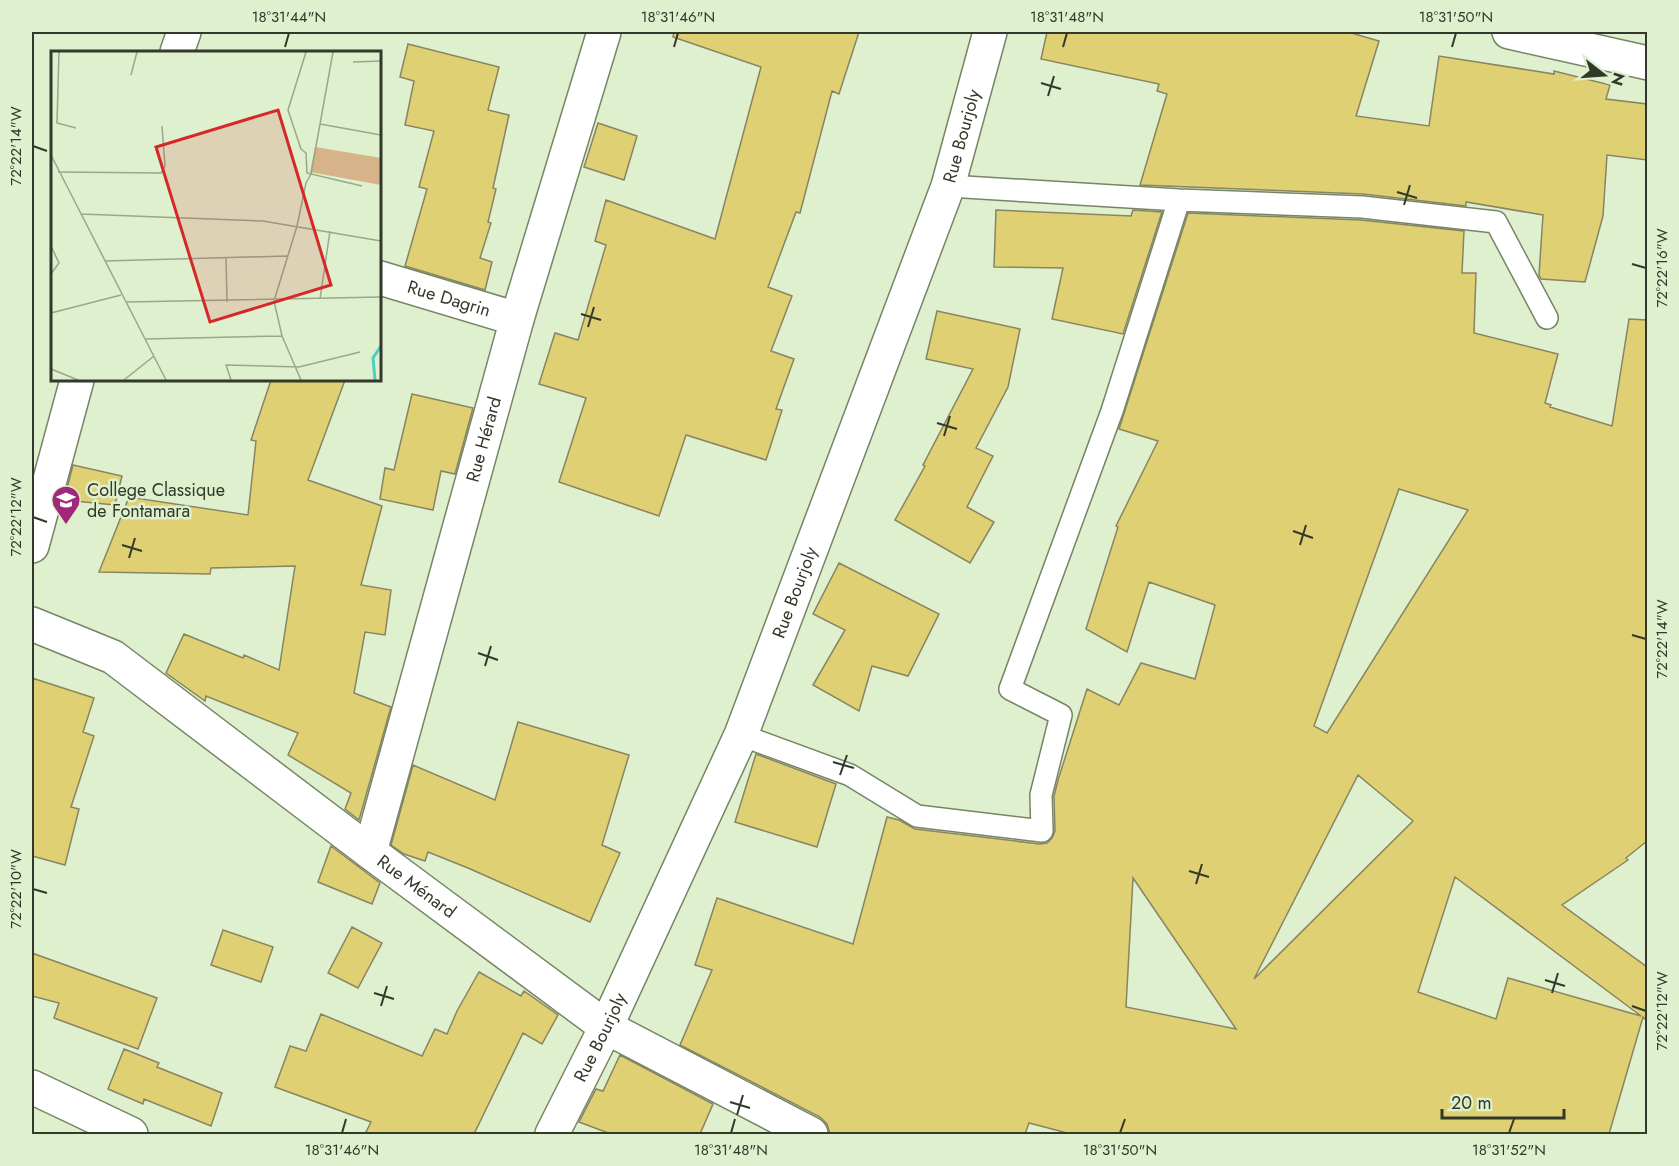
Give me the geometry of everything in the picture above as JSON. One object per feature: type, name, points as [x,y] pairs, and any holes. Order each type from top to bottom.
[{"type":"street","points":[[177,51],[184,32]]},
{"type":"street","name":"Rue Hérard","points":[[369,852],[518,320],[604,32]]},
{"type":"street","name":"Rue Bourjoly","points":[[552,1134],[606,1027],[741,735],[948,186],[990,32]]},
{"type":"street","points":[[1509,32],[1647,63]]},
{"type":"street","name":"Rue Dagrin","points":[[381,278],[518,320]]},
{"type":"street","points":[[32,546],[77,381]]},
{"type":"street","name":"Rue Ménard","points":[[32,624],[113,657],[369,852],[606,1027],[811,1134]]},
{"type":"street","points":[[32,1087],[131,1134]]},
{"type":"lane","points":[[948,186],[1179,200],[1362,207],[1496,222],[1547,318]]},
{"type":"lane","points":[[741,735],[850,775],[917,816],[1042,831],[1041,795],[1061,715],[1010,689],[1112,411],[1179,200]]},
{"type":"building","points":[[674,32],[859,32],[839,94],[832,91],[800,213],[796,212],[768,287],[792,296],[771,351],[794,359],[776,409],[782,410],[766,460],[686,435],[659,516],[559,482],[586,398],[539,384],[555,333],[578,340],[606,245],[595,241],[606,200],[715,239],[761,67],[673,37]]},
{"type":"building","points":[[1047,32],[1348,32],[1379,41],[1356,116],[1429,126],[1439,56],[1554,74],[1554,71],[1610,85],[1606,99],[1647,104],[1647,160],[1607,155],[1603,216],[1585,282],[1541,279],[1539,275],[1543,215],[1466,202],[1466,206],[1363,194],[1140,185],[1167,94],[1157,91],[1159,84],[1041,59]]},
{"type":"building","points":[[408,44],[499,67],[488,110],[509,115],[493,188],[496,189],[488,222],[491,223],[480,258],[492,262],[485,290],[405,266],[427,189],[419,187],[434,131],[405,125],[414,81],[400,77]]},
{"type":"building","points":[[598,123],[637,136],[624,180],[584,167]]},
{"type":"building","points":[[996,210],[1131,216],[1133,210],[1162,212],[1123,334],[1052,319],[1063,268],[994,267]]},
{"type":"building","points":[[1188,213],[1361,220],[1464,231],[1462,273],[1476,273],[1474,333],[1558,354],[1545,403],[1551,405],[1550,407],[1612,426],[1629,319],[1647,320],[1647,841],[1626,858],[1628,860],[1562,905],[1647,967],[1647,1021],[1643,1017],[1609,1134],[1071,1134],[1029,1123],[1025,1134],[830,1134],[827,1124],[820,1117],[680,1045],[712,970],[695,965],[717,898],[853,944],[887,817],[899,820],[915,829],[1047,843],[1055,831],[1054,796],[1058,780],[1087,689],[1119,705],[1141,663],[1195,679],[1215,605],[1149,582],[1127,652],[1086,629],[1118,527],[1116,526],[1158,441],[1119,429]],"holes":[[[1399,489],[1468,510],[1327,733],[1314,726]],[[1358,775],[1413,821],[1254,979]],[[1455,877],[1641,1016],[1508,978],[1496,1019],[1418,992]],[[1133,878],[1236,1029],[1126,1007]]]},
{"type":"building","points":[[937,311],[1020,329],[1008,387],[976,448],[993,456],[967,507],[994,522],[970,563],[895,520],[925,466],[923,465],[973,369],[926,359]]},
{"type":"building","points":[[271,381],[345,381],[308,480],[382,506],[361,585],[391,590],[385,635],[365,632],[354,693],[391,707],[359,820],[345,809],[351,793],[288,755],[298,733],[206,696],[205,701],[166,673],[184,634],[279,670],[295,566],[211,568],[210,574],[99,572],[129,497],[248,515],[256,441],[251,440]]},
{"type":"building","points":[[412,394],[473,408],[455,474],[441,471],[433,510],[380,499],[385,468],[394,470]]},
{"type":"building","points":[[73,465],[122,476],[115,505],[64,500]]},
{"type":"building","points":[[839,563],[939,614],[908,676],[872,666],[859,711],[813,685],[845,630],[813,614]]},
{"type":"building","points":[[32,678],[94,698],[83,732],[94,736],[71,807],[79,809],[65,865],[32,856]]},
{"type":"building","points":[[518,722],[629,755],[602,845],[620,853],[590,922],[428,852],[425,861],[404,854],[391,845],[413,765],[495,800]]},
{"type":"building","points":[[756,754],[836,784],[817,847],[735,822]]},
{"type":"building","points":[[331,846],[380,883],[372,904],[318,882]]},
{"type":"building","points":[[352,927],[382,943],[358,988],[328,973]]},
{"type":"building","points":[[223,930],[273,947],[261,982],[211,965]]},
{"type":"building","points":[[32,953],[157,998],[138,1049],[54,1018],[59,1003],[32,996]]},
{"type":"building","points":[[479,972],[521,996],[524,991],[558,1015],[542,1044],[523,1033],[474,1134],[365,1134],[371,1122],[275,1087],[290,1046],[306,1051],[321,1014],[422,1056],[435,1029],[447,1034]]},
{"type":"building","points":[[124,1049],[159,1063],[157,1067],[222,1093],[211,1126],[144,1099],[143,1104],[108,1089]]},
{"type":"building","points":[[620,1055],[713,1104],[700,1134],[611,1134],[579,1122],[596,1089],[603,1091]]},
{"type":"place","name":"College Classique de Fontamara","points":[[66,526]]}]
